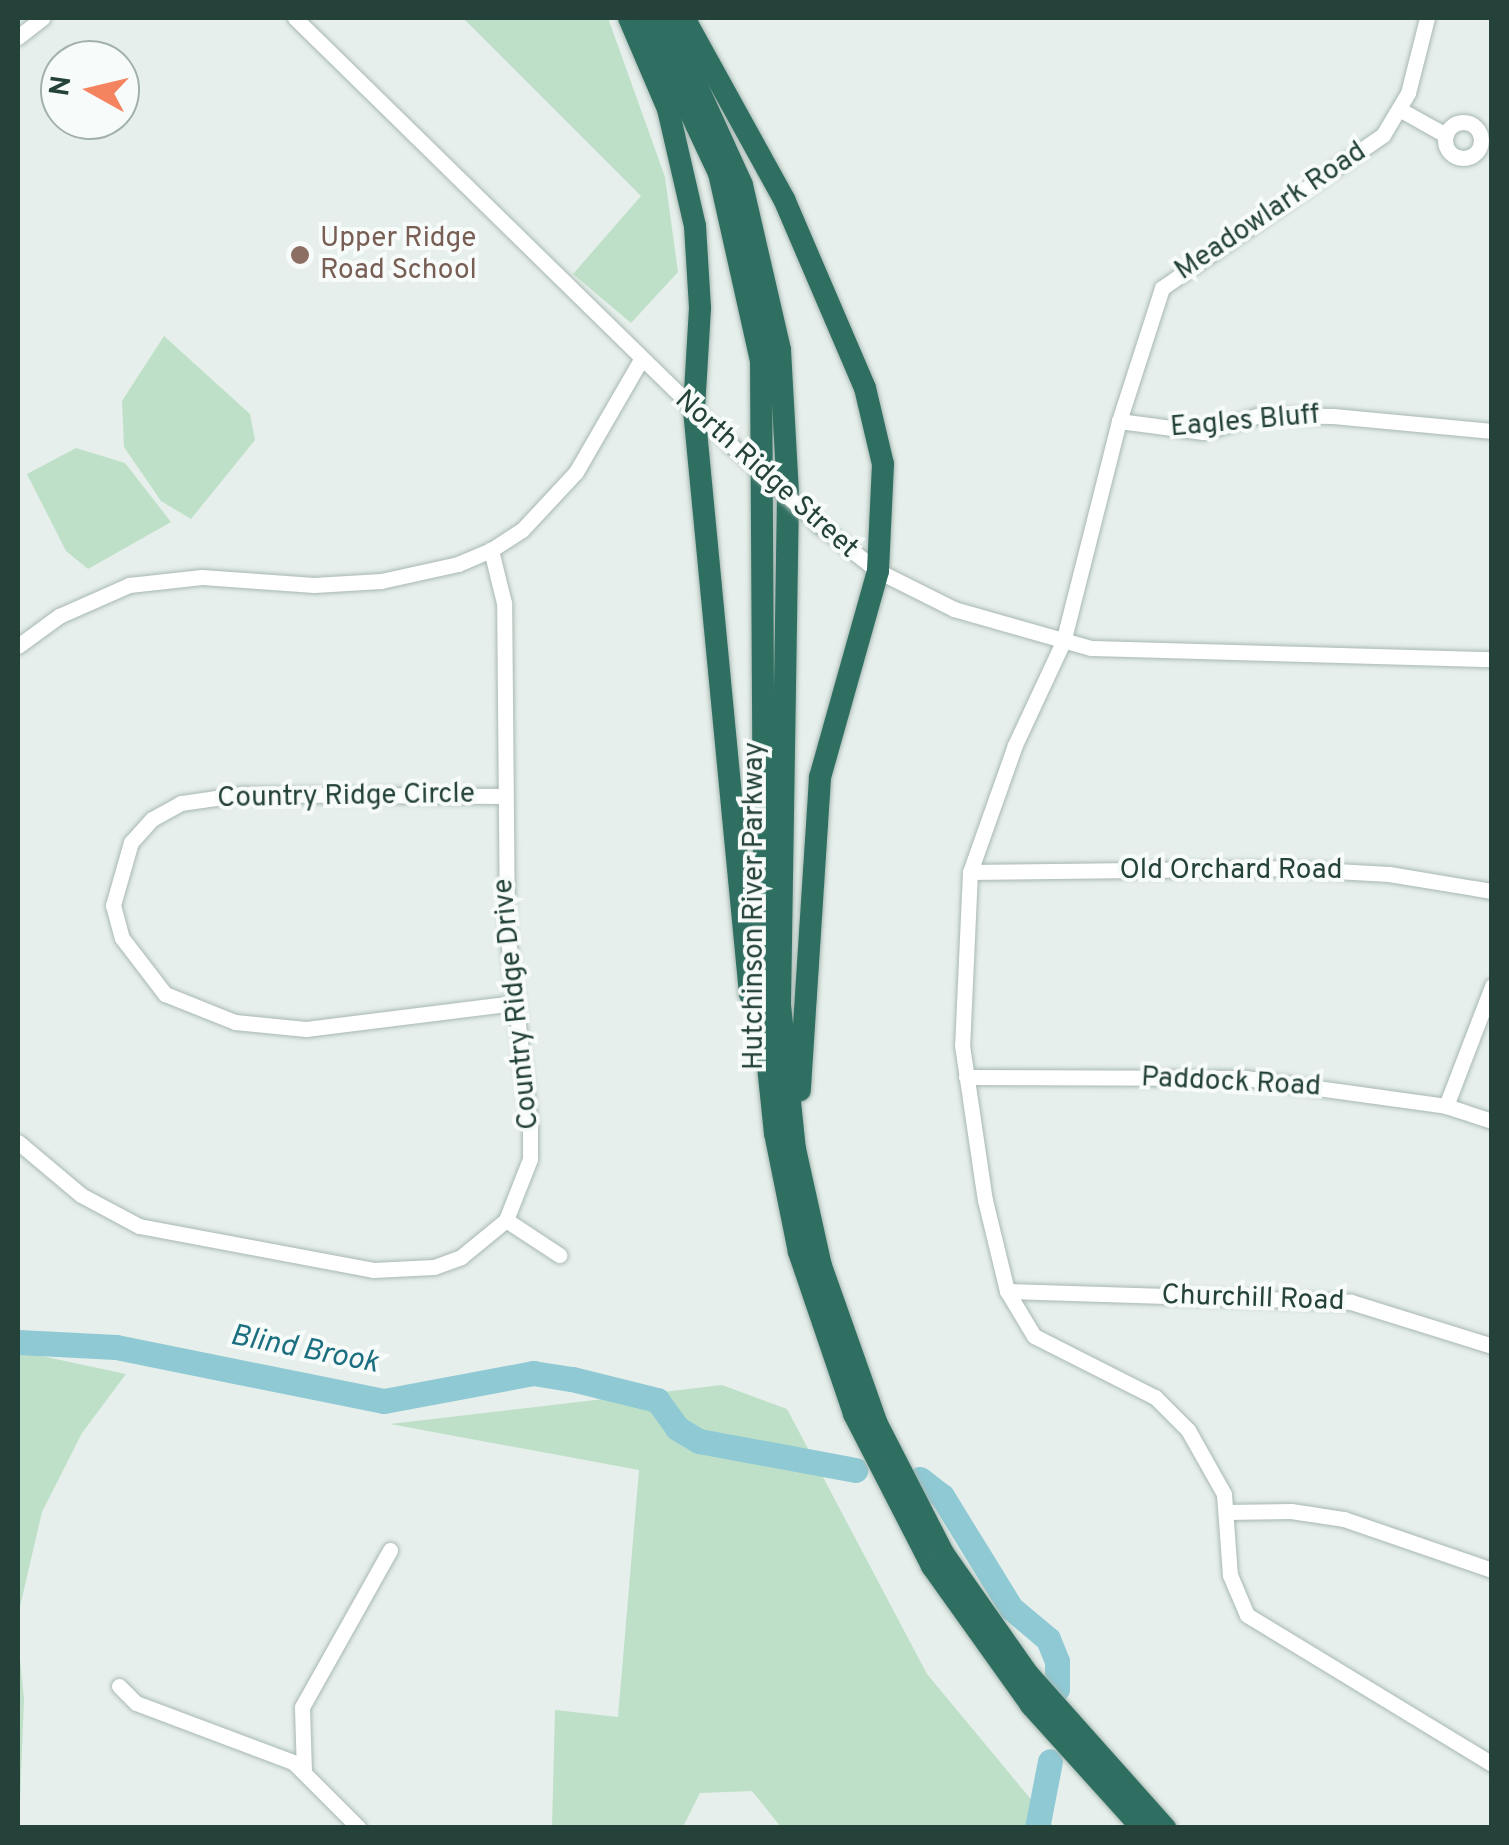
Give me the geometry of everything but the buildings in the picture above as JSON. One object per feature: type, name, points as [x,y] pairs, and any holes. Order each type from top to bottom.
[{"type":"highway","points":[[628,18],[668,109],[692,210],[700,290],[694,410],[759,1084],[788,1206]]},
{"type":"highway","name":"Hutchinson River Parkway","points":[[646,18],[719,173],[761,360],[764,1000],[788,1206],[836,1370],[907,1524],[1001,1667],[1142,1828]]},
{"type":"highway","name":"Hutchinson River Parkway","points":[[666,18],[742,185],[780,350],[788,484],[781,1017],[799,1172],[827,1290],[877,1424],[943,1553],[1026,1673],[1165,1828]]},
{"type":"highway","points":[[684,18],[760,148],[865,388],[883,464],[878,571],[826,745],[802,985],[802,1124],[827,1290]]},
{"type":"street","points":[[18,37],[42,18]]},
{"type":"street","name":"North Ridge Street","points":[[295,18],[640,361],[819,525],[878,571],[954,609],[1063,642],[1492,658]]},
{"type":"street","name":"Meadowlark Road","points":[[1007,1291],[966,1077],[962,980],[970,872],[1015,745],[1063,642],[1119,420],[1154,308],[1170,278],[1364,154],[1399,109],[1426,18]]},
{"type":"street","points":[[1399,109],[1442,133]]},
{"type":"street","points":[[18,646],[59,616],[130,584],[202,576],[314,585],[381,581],[458,564],[491,550],[522,530],[576,472],[640,361]]},
{"type":"street","name":"Eagles Bluff","points":[[1119,420],[1203,432],[1260,415],[1333,416],[1492,430]]},
{"type":"street","name":"Country Ridge Drive","points":[[18,1142],[81,1195],[139,1226],[372,1270],[434,1267],[461,1257],[506,1220],[530,1158],[514,1003],[503,796],[504,602],[491,550]]},
{"type":"street","name":"Country Ridge Circle","points":[[503,796],[242,794],[181,803],[152,819],[132,842],[114,905],[122,938],[166,994],[235,1022],[306,1028],[514,1003]]},
{"type":"street","name":"Old Orchard Road","points":[[970,872],[1282,868],[1389,874],[1492,890]]},
{"type":"street","points":[[1446,1106],[1492,986]]},
{"type":"street","name":"Paddock Road","points":[[966,1077],[1246,1078],[1446,1106],[1492,1121]]},
{"type":"street","points":[[506,1220],[559,1255]]},
{"type":"street","points":[[1007,1291],[1043,1344],[1169,1406],[1224,1494],[1230,1575],[1247,1615],[1492,1764]]},
{"type":"street","name":"Churchill Road","points":[[1007,1291],[1351,1302],[1492,1346]]},
{"type":"street","points":[[1226,1512],[1291,1511],[1344,1519],[1492,1570]]},
{"type":"street","points":[[304,1772],[302,1706],[390,1550]]},
{"type":"street","points":[[118,1686],[136,1703],[266,1748],[304,1772],[359,1828]]},
{"type":"green space","points":[[463,18],[608,18],[665,177],[678,272],[631,323],[573,274],[641,196]]},
{"type":"green space","points":[[164,336],[250,414],[255,440],[191,519],[161,501],[124,447],[122,401]]},
{"type":"green space","points":[[76,448],[125,463],[171,522],[88,569],[66,551],[27,474]]},
{"type":"green space","points":[[18,1351],[126,1374],[82,1433],[42,1512],[18,1615]]},
{"type":"green space","points":[[722,1385],[787,1409],[927,1674],[1054,1827],[781,1827],[752,1791],[700,1793],[683,1827],[552,1827],[555,1710],[618,1717],[639,1470],[390,1424]]},
{"type":"green space","points":[[18,1639],[24,1699],[19,1828],[18,1827]]},
{"type":"waterway","name":"Blind Brook","points":[[18,1342],[116,1347],[384,1401],[533,1373],[657,1400],[677,1428],[699,1441],[855,1470]]},
{"type":"waterway","name":"Blind Brook","points":[[920,1479],[942,1496],[1011,1608],[1048,1639],[1057,1661],[1057,1689]]},
{"type":"waterway","name":"Blind Brook","points":[[1037,1828],[1050,1761]]},
{"type":"place","name":"Upper Ridge Road School","points":[[300,255]]}]
